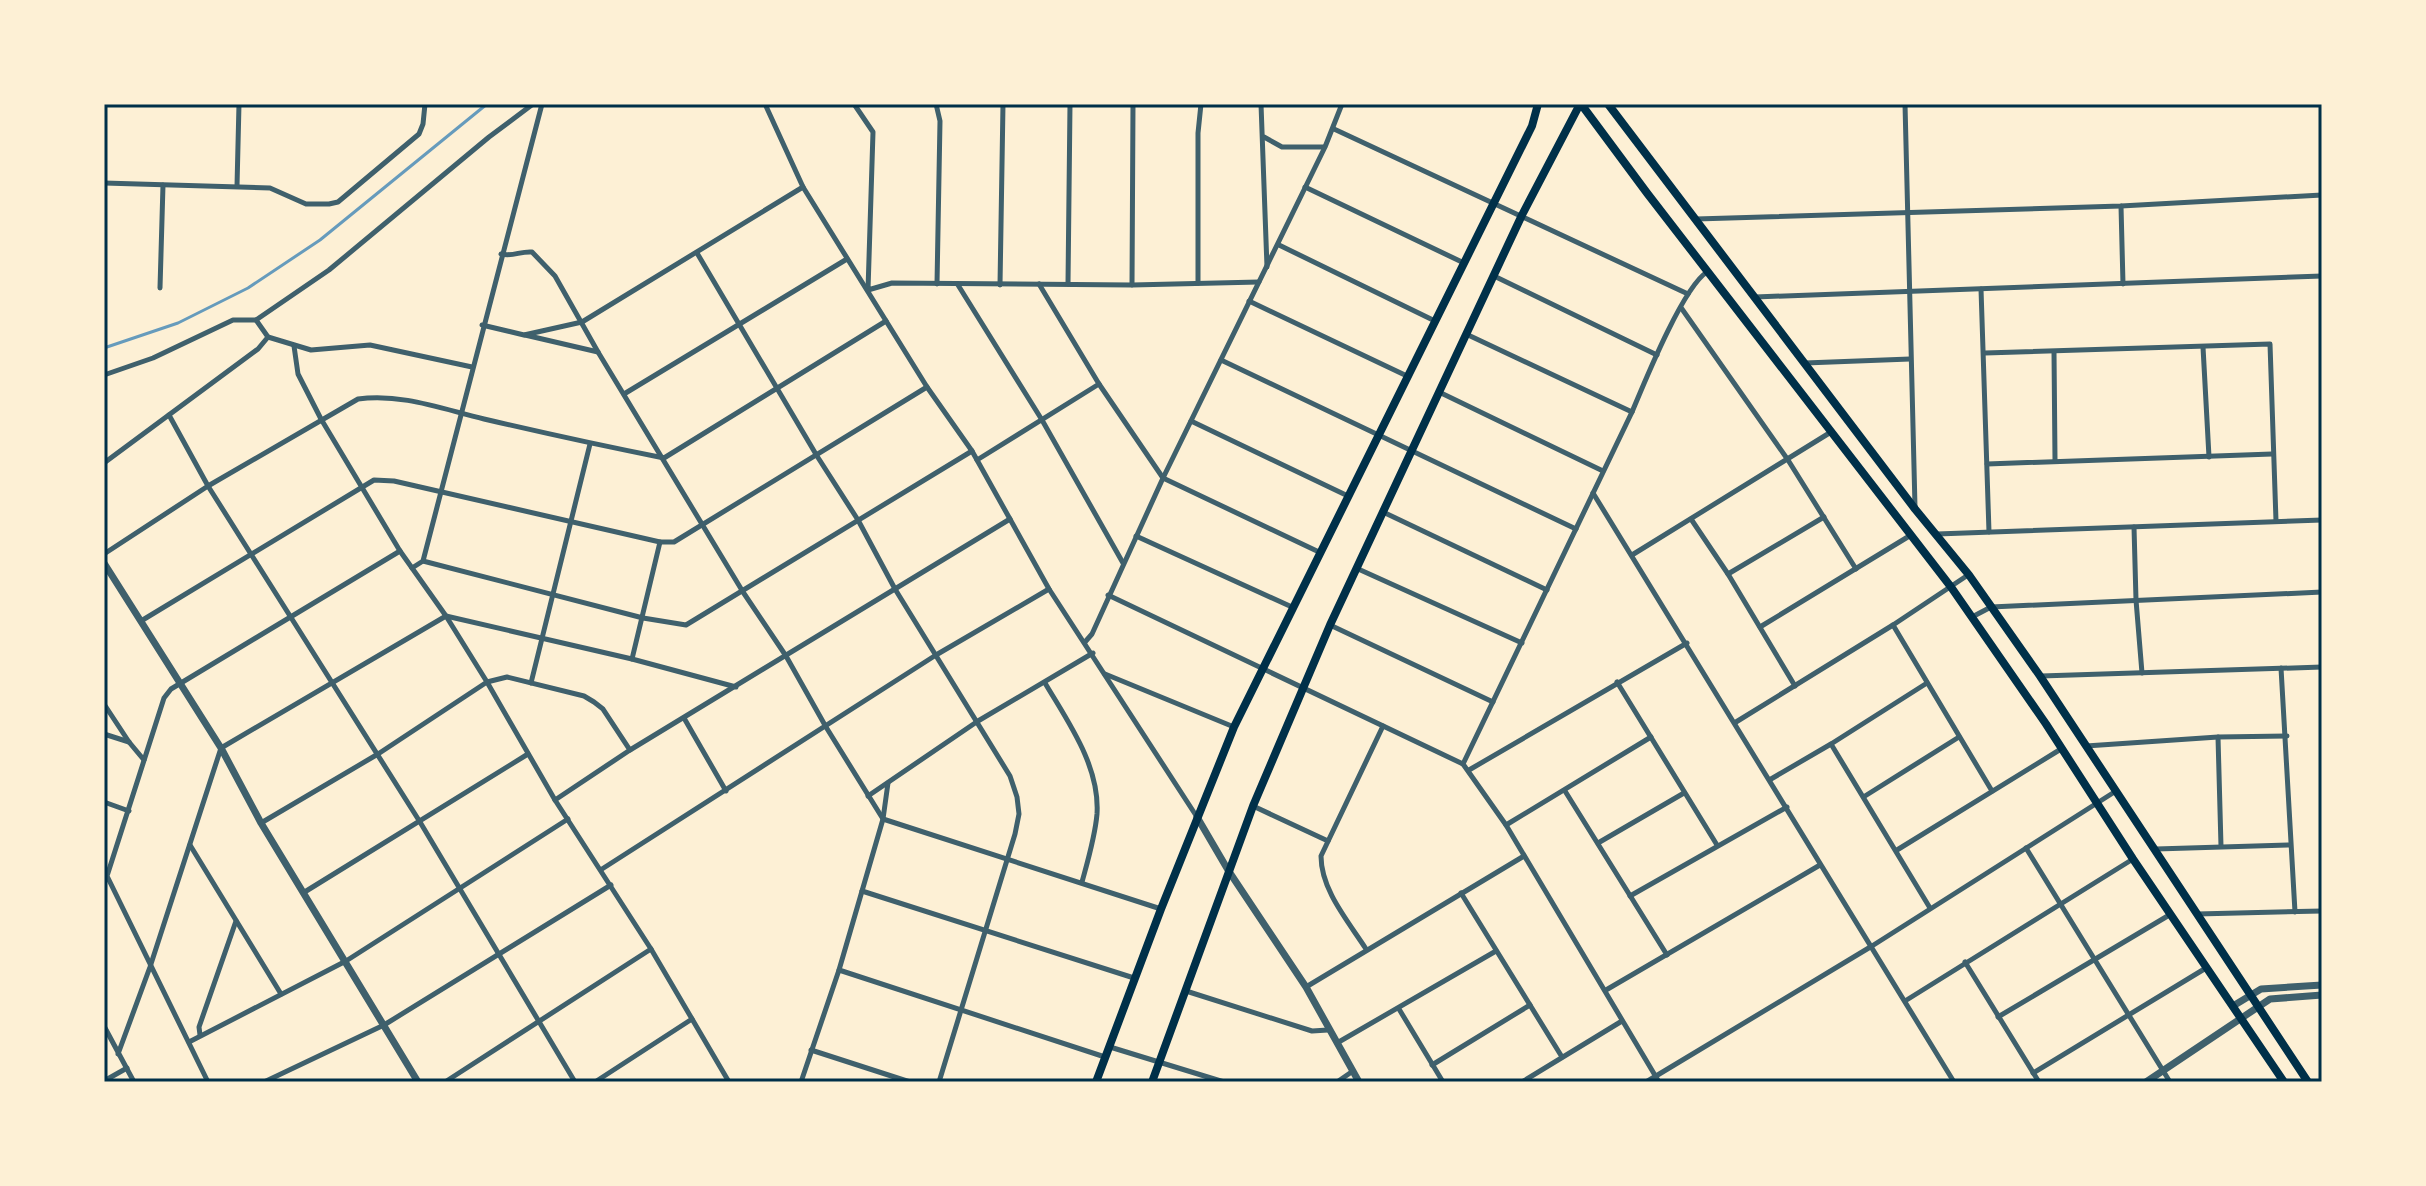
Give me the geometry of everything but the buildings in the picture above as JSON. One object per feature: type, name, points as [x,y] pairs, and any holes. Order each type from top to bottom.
[{"type":"main road","points":[[1096,1082],[1234,727],[1532,126],[1538,104]]},
{"type":"main road","points":[[1152,1082],[1228,870],[1330,625],[1522,215],[1580,104],[1951,587],[2283,1082]]},
{"type":"main road","points":[[1608,104],[1915,509],[1969,575],[2040,676],[2308,1082]]},
{"type":"street","points":[[237,186],[239,104]]},
{"type":"street","points":[[104,183],[270,188],[306,204],[338,202],[419,134],[425,104]]},
{"type":"street","points":[[104,375],[153,358],[233,320],[256,320],[329,270],[533,104]]},
{"type":"street","points":[[412,568],[423,561],[542,104]]},
{"type":"street","points":[[765,104],[803,187],[927,387],[972,451],[1049,589],[1306,987],[1359,1082]]},
{"type":"street","points":[[854,104],[873,132],[868,290]]},
{"type":"street","points":[[936,104],[940,121],[937,284]]},
{"type":"street","points":[[1000,285],[1003,104]]},
{"type":"street","points":[[1068,284],[1070,104]]},
{"type":"street","points":[[1132,285],[1133,104]]},
{"type":"street","points":[[1198,283],[1198,133],[1201,104]]},
{"type":"street","points":[[1261,104],[1267,267]]},
{"type":"street","points":[[1085,642],[1092,634],[1163,478],[1279,245],[1334,129],[1342,104]]},
{"type":"street","points":[[1905,104],[1905,212],[1915,509]]},
{"type":"street","points":[[1334,129],[1688,294]]},
{"type":"street","points":[[1264,137],[1282,147],[1325,147]]},
{"type":"street","points":[[160,288],[163,185]]},
{"type":"street","points":[[524,335],[582,322],[803,187]]},
{"type":"street","points":[[1305,187],[1464,263]]},
{"type":"street","points":[[1695,219],[2121,206],[2322,195]]},
{"type":"street","points":[[2121,206],[2123,284]]},
{"type":"street","points":[[1279,245],[1435,321]]},
{"type":"street","points":[[501,254],[511,256],[532,252],[555,276],[598,352],[883,819],[1161,909]]},
{"type":"street","points":[[697,253],[858,520],[895,589],[978,721],[1010,776],[1017,797],[1019,814],[1008,858],[939,1082]]},
{"type":"street","points":[[624,394],[847,259]]},
{"type":"street","points":[[1463,764],[1657,355],[1688,294],[1707,271]]},
{"type":"street","points":[[1494,276],[1657,355]]},
{"type":"street","points":[[1753,297],[2322,276]]},
{"type":"street","points":[[868,290],[892,283],[1132,285],[1259,282]]},
{"type":"street","points":[[957,284],[1042,420],[1123,563]]},
{"type":"street","points":[[1038,284],[1099,384],[1163,478],[1319,552]]},
{"type":"street","points":[[1981,289],[1989,532]]},
{"type":"street","points":[[1249,301],[1407,376]]},
{"type":"street","points":[[1682,308],[1788,460],[1856,569]]},
{"type":"street","points":[[256,320],[268,337],[311,350],[370,345],[472,367]]},
{"type":"street","points":[[104,554],[208,486],[358,399],[376,396],[422,403],[590,444],[664,458],[886,321]]},
{"type":"street","points":[[482,325],[598,352]]},
{"type":"street","points":[[1466,334],[1632,412]]},
{"type":"street","points":[[104,463],[258,349],[268,337]]},
{"type":"street","points":[[1985,353],[2270,344],[2276,521]]},
{"type":"street","points":[[294,346],[298,374],[321,419],[400,551],[487,682],[555,800],[602,869],[729,1082]]},
{"type":"street","points":[[2203,347],[2209,457]]},
{"type":"street","points":[[2054,352],[2055,460]]},
{"type":"street","points":[[1805,363],[1910,359]]},
{"type":"street","points":[[1221,360],[1576,529]]},
{"type":"street","points":[[977,460],[1099,384]]},
{"type":"street","points":[[140,622],[361,486],[383,479],[660,542],[674,542],[927,387]]},
{"type":"street","points":[[1439,392],[1603,471]]},
{"type":"street","points":[[169,415],[208,486],[420,822],[575,1082]]},
{"type":"street","points":[[1191,421],[1348,496]]},
{"type":"street","points":[[1632,555],[1832,431]]},
{"type":"street","points":[[531,683],[590,444]]},
{"type":"street","points":[[423,561],[643,618],[686,625],[972,451]]},
{"type":"street","points":[[1987,464],[2272,454]]},
{"type":"street","points":[[1593,493],[1954,1082]]},
{"type":"street","points":[[1382,511],[1547,590]]},
{"type":"street","points":[[1728,574],[1824,517]]},
{"type":"street","points":[[555,800],[630,750],[1010,519]]},
{"type":"street","points":[[1691,519],[1795,686]]},
{"type":"street","points":[[1937,534],[2322,520]]},
{"type":"street","points":[[2134,527],[2142,673]]},
{"type":"street","points":[[1760,627],[1911,535]]},
{"type":"street","points":[[1136,536],[1292,607]]},
{"type":"street","points":[[632,659],[660,542]]},
{"type":"street","points":[[208,1082],[106,875],[164,698],[171,689],[400,551]]},
{"type":"street","points":[[104,563],[221,748],[261,823],[418,1082]]},
{"type":"street","points":[[1356,568],[1522,643]]},
{"type":"street","points":[[1736,722],[1969,575]]},
{"type":"street","points":[[602,869],[936,655],[1049,589]]},
{"type":"street","points":[[1972,617],[1991,607],[2322,592]]},
{"type":"street","points":[[1108,595],[1463,764],[1506,825],[1658,1079]]},
{"type":"street","points":[[118,1054],[150,967],[221,748],[446,616],[632,659],[736,687]]},
{"type":"street","points":[[1330,625],[1493,702]]},
{"type":"street","points":[[1893,625],[1992,791]]},
{"type":"street","points":[[1469,770],[1687,643]]},
{"type":"street","points":[[868,796],[978,721],[1093,653]]},
{"type":"street","points":[[2040,676],[2322,667]]},
{"type":"street","points":[[2281,668],[2295,912]]},
{"type":"street","points":[[1105,673],[1234,727]]},
{"type":"street","points":[[261,823],[378,754],[487,682],[507,677],[584,696],[603,709],[630,750]]},
{"type":"street","points":[[1617,682],[1717,845]]},
{"type":"street","points":[[1045,683],[1074,732],[1095,787],[1097,812],[1094,835],[1082,882]]},
{"type":"street","points":[[1771,779],[1927,683]]},
{"type":"street","points":[[104,704],[145,761]]},
{"type":"street","points":[[684,718],[726,791]]},
{"type":"street","points":[[1366,949],[1323,876],[1321,856],[1383,726]]},
{"type":"street","points":[[104,734],[129,742]]},
{"type":"street","points":[[2086,746],[2218,737],[2287,736]]},
{"type":"street","points":[[1506,825],[1651,737]]},
{"type":"street","points":[[1865,796],[1959,737]]},
{"type":"street","points":[[2218,737],[2221,846]]},
{"type":"street","points":[[1831,744],[1930,908]]},
{"type":"street","points":[[1897,850],[2062,749]]},
{"type":"street","points":[[303,893],[528,754]]},
{"type":"street","points":[[801,1082],[839,970],[883,819],[888,783]]},
{"type":"street","points":[[1565,791],[1667,955]]},
{"type":"street","points":[[1646,1082],[1658,1079],[2116,791]]},
{"type":"street","points":[[1598,843],[1684,793]]},
{"type":"street","points":[[104,802],[129,811]]},
{"type":"street","points":[[1253,806],[1328,841]]},
{"type":"street","points":[[1630,896],[1787,807]]},
{"type":"street","points":[[189,1042],[346,961],[568,819]]},
{"type":"street","points":[[189,844],[281,994]]},
{"type":"street","points":[[2153,849],[2290,845]]},
{"type":"street","points":[[2026,848],[2170,1082]]},
{"type":"street","points":[[1306,987],[1524,856]]},
{"type":"street","points":[[1905,1001],[2133,859]]},
{"type":"street","points":[[1606,990],[1820,865]]},
{"type":"street","points":[[264,1082],[384,1025],[611,885]]},
{"type":"street","points":[[862,891],[1134,978]]},
{"type":"street","points":[[1461,893],[1562,1057]]},
{"type":"street","points":[[2196,914],[2322,911]]},
{"type":"street","points":[[1998,1017],[2171,914]]},
{"type":"street","points":[[200,1035],[199,1027],[236,920]]},
{"type":"street","points":[[445,1082],[651,949]]},
{"type":"street","points":[[1336,1043],[1496,951]]},
{"type":"street","points":[[1965,962],[2039,1082]]},
{"type":"street","points":[[2033,1073],[2207,968]]},
{"type":"street","points":[[839,970],[1105,1057]]},
{"type":"street","points":[[2233,1006],[2268,987],[2322,985]]},
{"type":"street","points":[[1186,991],[1312,1031],[1328,1030]]},
{"type":"street","points":[[2146,1082],[2275,998],[2322,995]]},
{"type":"street","points":[[1432,1065],[1530,1005]]},
{"type":"street","points":[[1399,1009],[1443,1082]]},
{"type":"street","points":[[595,1082],[692,1019]]},
{"type":"street","points":[[1522,1082],[1622,1021]]},
{"type":"street","points":[[104,1026],[134,1082]]},
{"type":"street","points":[[1109,1047],[1224,1082]]},
{"type":"street","points":[[811,1050],[910,1082]]},
{"type":"street","points":[[104,1081],[127,1068]]},
{"type":"street","points":[[1337,1082],[1353,1071]]},
{"type":"waterway","points":[[104,348],[178,323],[248,288],[320,240],[487,104]]}]
